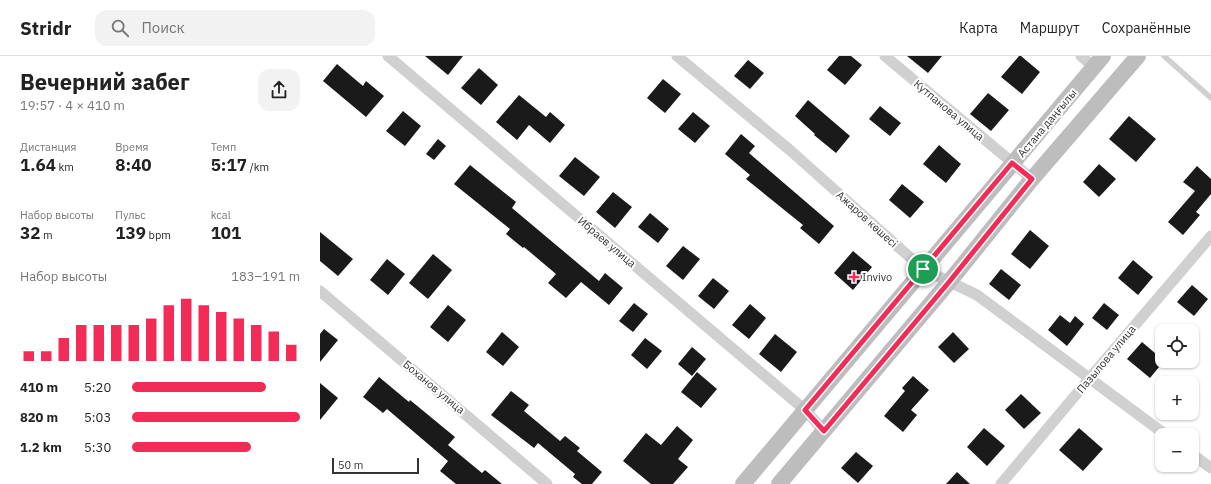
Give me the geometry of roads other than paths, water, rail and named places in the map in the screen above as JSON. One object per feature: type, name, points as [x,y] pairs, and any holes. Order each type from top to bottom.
[{"type":"street","name":"Ибраев улица","points":[[388,56],[805,410],[824,431]]},
{"type":"street","name":"Ажаров көшесі","points":[[677,56],[790,151],[923,269],[977,295],[1156,428]]},
{"type":"street","name":"Кутпанова улица","points":[[885,56],[1032,179]]},
{"type":"street","points":[[1081,56],[1099,61]]},
{"type":"street","points":[[779,484],[949,282],[1032,179],[1138,56]]},
{"type":"street","name":"Астана даңғылы","points":[[743,484],[1099,61]]},
{"type":"street","name":"Пазылова улица","points":[[1001,484],[1211,236]]},
{"type":"street","name":"Боханов улица","points":[[320,291],[547,484]]},
{"type":"street","points":[[1199,459],[1211,468]]},
{"type":"lane","points":[[1164,56],[1211,98]]},
{"type":"place","name":"Invivo","points":[[854,277]]}]
